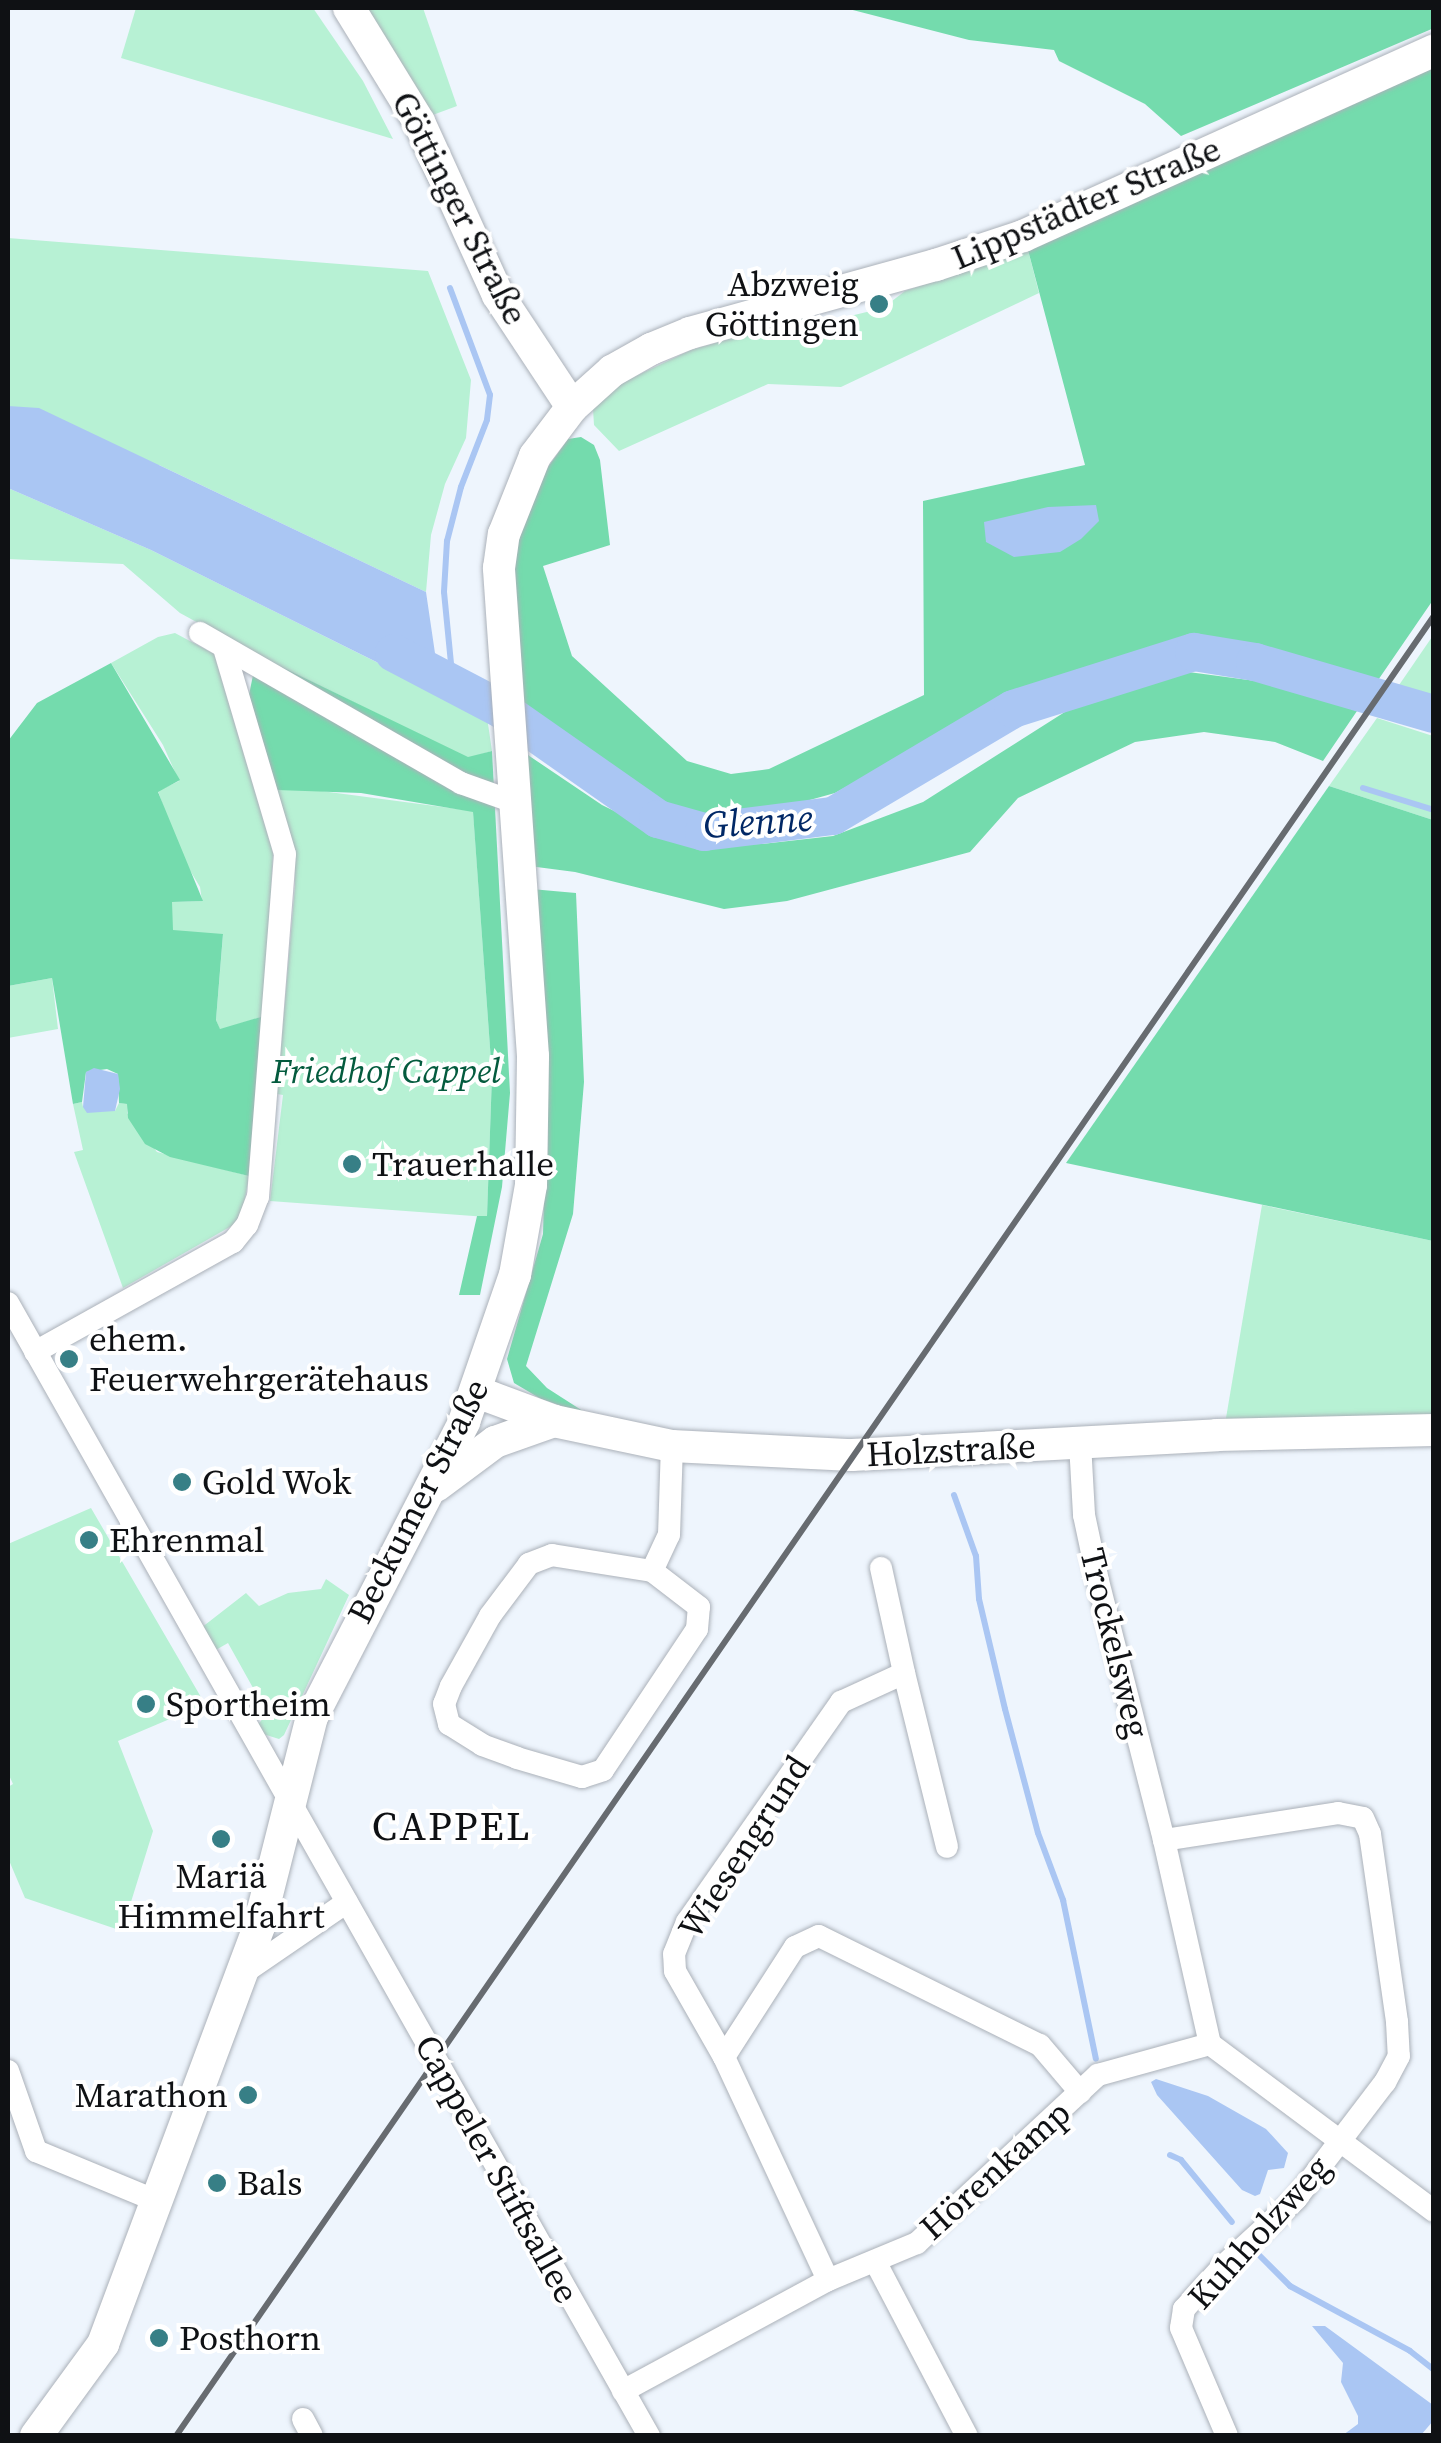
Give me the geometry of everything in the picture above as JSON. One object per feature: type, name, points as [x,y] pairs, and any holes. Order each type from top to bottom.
[{"type":"main road","name":"Göttinger Straße","points":[[349,8],[419,122],[498,295],[572,407]]},
{"type":"main road","name":"Lippstädter Straße","points":[[572,407],[612,371],[651,349],[690,333],[936,265],[1023,236],[1434,50]]},
{"type":"main road","name":"Beckumer Straße","points":[[36,2436],[103,2344],[242,1974],[275,1870],[312,1717],[477,1392],[509,1297],[531,1185],[533,1056],[498,568],[504,534],[535,456],[572,407]]},
{"type":"main road","name":"Holzstraße","points":[[477,1392],[554,1422],[672,1446],[852,1455],[1434,1430]]},
{"type":"main road","points":[[428,1492],[495,1442],[554,1422]]},
{"type":"street","points":[[200,633],[461,783],[514,801]]},
{"type":"street","points":[[36,1352],[233,1242],[247,1224],[258,1197],[285,854],[224,648]]},
{"type":"street","name":"Cappeler Stiftsallee","points":[[8,1304],[649,2436]]},
{"type":"street","name":"Trockelsweg","points":[[1080,1443],[1084,1515],[1210,2044]]},
{"type":"street","points":[[652,1572],[670,1535],[672,1446]]},
{"type":"street","points":[[552,1555],[652,1572],[699,1607],[698,1629],[603,1770],[582,1777],[518,1758],[482,1744],[449,1724],[444,1704],[450,1686],[490,1616],[529,1564],[552,1555]]},
{"type":"street","points":[[881,1568],[947,1847]]},
{"type":"street","name":"Wiesengrund","points":[[828,2280],[724,2057],[675,1971],[674,1954],[687,1922],[841,1702],[904,1673]]},
{"type":"street","points":[[1164,1840],[1338,1813],[1364,1818],[1370,1834],[1399,2056],[1386,2082],[1341,2141]]},
{"type":"street","points":[[242,1974],[347,1902]]},
{"type":"street","points":[[724,2057],[795,1948],[804,1940],[819,1936],[1040,2045],[1080,2092]]},
{"type":"street","points":[[1210,2044],[1434,2211]]},
{"type":"street","name":"Hörenkamp","points":[[623,2391],[828,2280],[876,2263],[917,2242],[1098,2074],[1210,2044]]},
{"type":"street","points":[[8,2071],[36,2151],[159,2202]]},
{"type":"street","name":"Kuhholzweg","points":[[1227,2436],[1180,2328],[1184,2309],[1212,2276],[1296,2199],[1341,2141]]},
{"type":"street","points":[[876,2263],[967,2436]]},
{"type":"green space","points":[[136,8],[313,8],[363,81],[393,139],[121,58]]},
{"type":"green space","points":[[359,8],[423,8],[457,106],[430,116]]},
{"type":"green space","points":[[845,8],[1433,8],[1434,28],[1181,136],[1145,104],[1059,61],[1054,50],[969,40]]},
{"type":"green space","points":[[1433,62],[1433,600],[1374,686],[1253,646],[1188,640],[1076,670],[1001,702],[835,793],[759,814],[704,816],[665,803],[515,697],[511,568],[520,520],[543,474],[568,439],[581,437],[594,445],[600,460],[610,545],[543,566],[572,656],[687,761],[731,774],[769,769],[924,695],[923,501],[1085,465],[1028,250]]},
{"type":"green space","points":[[8,238],[428,271],[471,380],[466,438],[445,484],[431,535],[426,592],[159,465],[8,468]]},
{"type":"green space","points":[[1028,250],[1039,293],[841,387],[768,384],[619,451],[594,425],[593,409],[621,383],[691,350],[807,317],[838,319],[883,308],[905,291]]},
{"type":"green space","points":[[8,488],[151,550],[487,717],[492,751],[468,758],[257,655],[180,613],[123,564],[8,559]]},
{"type":"green space","points":[[175,633],[214,654],[273,853],[264,1016],[220,1030],[216,1020],[223,935],[172,931],[172,902],[202,901],[200,887],[179,852],[158,791],[179,781],[163,745],[111,663],[158,637]]},
{"type":"green space","points":[[1432,637],[1433,697],[1397,688]]},
{"type":"green space","points":[[257,655],[468,757],[492,751],[510,1093],[502,1187],[480,1295],[459,1295],[477,1216],[487,1216],[492,1075],[473,812],[361,793],[277,790],[249,695]]},
{"type":"green space","points":[[111,663],[180,780],[158,792],[203,901],[172,902],[173,930],[223,934],[216,1020],[220,1029],[264,1016],[249,1176],[170,1157],[145,1144],[128,1118],[127,1104],[119,1103],[118,1074],[107,1069],[86,1072],[82,1102],[73,1104],[52,978],[8,986],[8,741],[37,703]]},
{"type":"green space","points":[[1181,671],[1271,683],[1357,711],[1323,761],[1275,742],[1204,732],[1135,742],[1018,798],[970,852],[787,901],[724,909],[575,872],[529,866],[519,749],[602,805],[653,830],[701,845],[762,844],[833,836],[923,802],[1090,696]]},
{"type":"green space","points":[[1377,718],[1433,736],[1433,820],[1329,786]]},
{"type":"green space","points":[[1329,786],[1433,820],[1433,1241],[1066,1163]]},
{"type":"green space","name":"Friedhof Cappel","points":[[306,789],[473,811],[492,1075],[487,1217],[270,1201],[283,1095],[277,1094],[295,886],[294,853],[277,790]]},
{"type":"green space","points":[[531,889],[576,893],[584,1082],[573,1214],[526,1366],[547,1388],[589,1415],[541,1399],[514,1383],[507,1359],[543,1234],[547,1078]]},
{"type":"green space","points":[[52,978],[58,1029],[8,1038],[8,986]]},
{"type":"green space","points":[[82,1102],[83,1107],[115,1111],[119,1103],[128,1104],[127,1113],[157,1152],[249,1176],[243,1209],[235,1224],[123,1288],[74,1152],[83,1150],[73,1104]]},
{"type":"green space","points":[[1262,1205],[1433,1241],[1433,1420],[1225,1424]]},
{"type":"green space","points":[[91,1508],[205,1704],[118,1741],[153,1831],[122,1931],[25,1898],[8,1858],[8,1787],[13,1784],[8,1773],[8,1544]]},
{"type":"green space","points":[[326,1579],[349,1595],[284,1735],[279,1739],[260,1733],[257,1726],[267,1713],[228,1643],[214,1651],[201,1628],[246,1593],[259,1606],[288,1593],[321,1589]]},
{"type":"water","points":[[8,406],[39,408],[426,592],[441,694],[151,550],[8,488]]},
{"type":"water","points":[[1096,505],[1099,521],[1060,552],[1014,557],[986,542],[984,522],[1048,507]]},
{"type":"water","points":[[94,1068],[118,1074],[120,1089],[115,1111],[87,1113],[83,1107],[86,1072]]},
{"type":"water","points":[[1156,2079],[1208,2096],[1266,2129],[1288,2153],[1284,2168],[1268,2170],[1260,2194],[1255,2196],[1242,2190],[1157,2095],[1151,2082]]},
{"type":"water","points":[[1312,2326],[1325,2326],[1433,2405],[1433,2421],[1421,2435],[1343,2435],[1358,2424],[1358,2416],[1341,2382],[1343,2363]]},
{"type":"waterway","points":[[450,288],[490,395],[487,420],[461,487],[447,541],[444,592],[453,684]]},
{"type":"waterway","name":"Glenne","points":[[394,653],[501,709],[658,819],[704,832],[833,816],[1013,709],[1194,652],[1255,662],[1434,714]]},
{"type":"waterway","points":[[1363,788],[1434,810]]},
{"type":"waterway","points":[[954,1495],[976,1556],[979,1599],[1038,1833],[1063,1900],[1096,2059]]},
{"type":"waterway","points":[[1170,2155],[1181,2160],[1232,2222]]},
{"type":"waterway","points":[[1257,2253],[1290,2286],[1410,2351],[1434,2370]]},
{"type":"railway","points":[[176,2436],[1434,616]]},
{"type":"place","name":"Abzweig Göttingen","points":[[879,304]]},
{"type":"place","name":"Trauerhalle","points":[[352,1164]]},
{"type":"place","name":"ehem. Feuerwehrgerätehaus","points":[[69,1359]]},
{"type":"place","name":"Gold Wok","points":[[182,1482]]},
{"type":"place","name":"Ehrenmal","points":[[89,1540]]},
{"type":"place","name":"Sportheim","points":[[146,1704]]},
{"type":"place","name":"Mariä Himmelfahrt","points":[[221,1839]]},
{"type":"place","name":"Marathon","points":[[248,2095]]},
{"type":"place","name":"Bals","points":[[217,2183]]},
{"type":"place","name":"Posthorn","points":[[159,2338]]},
{"type":"district","name":"CAPPEL","points":[[452,1826]]}]
